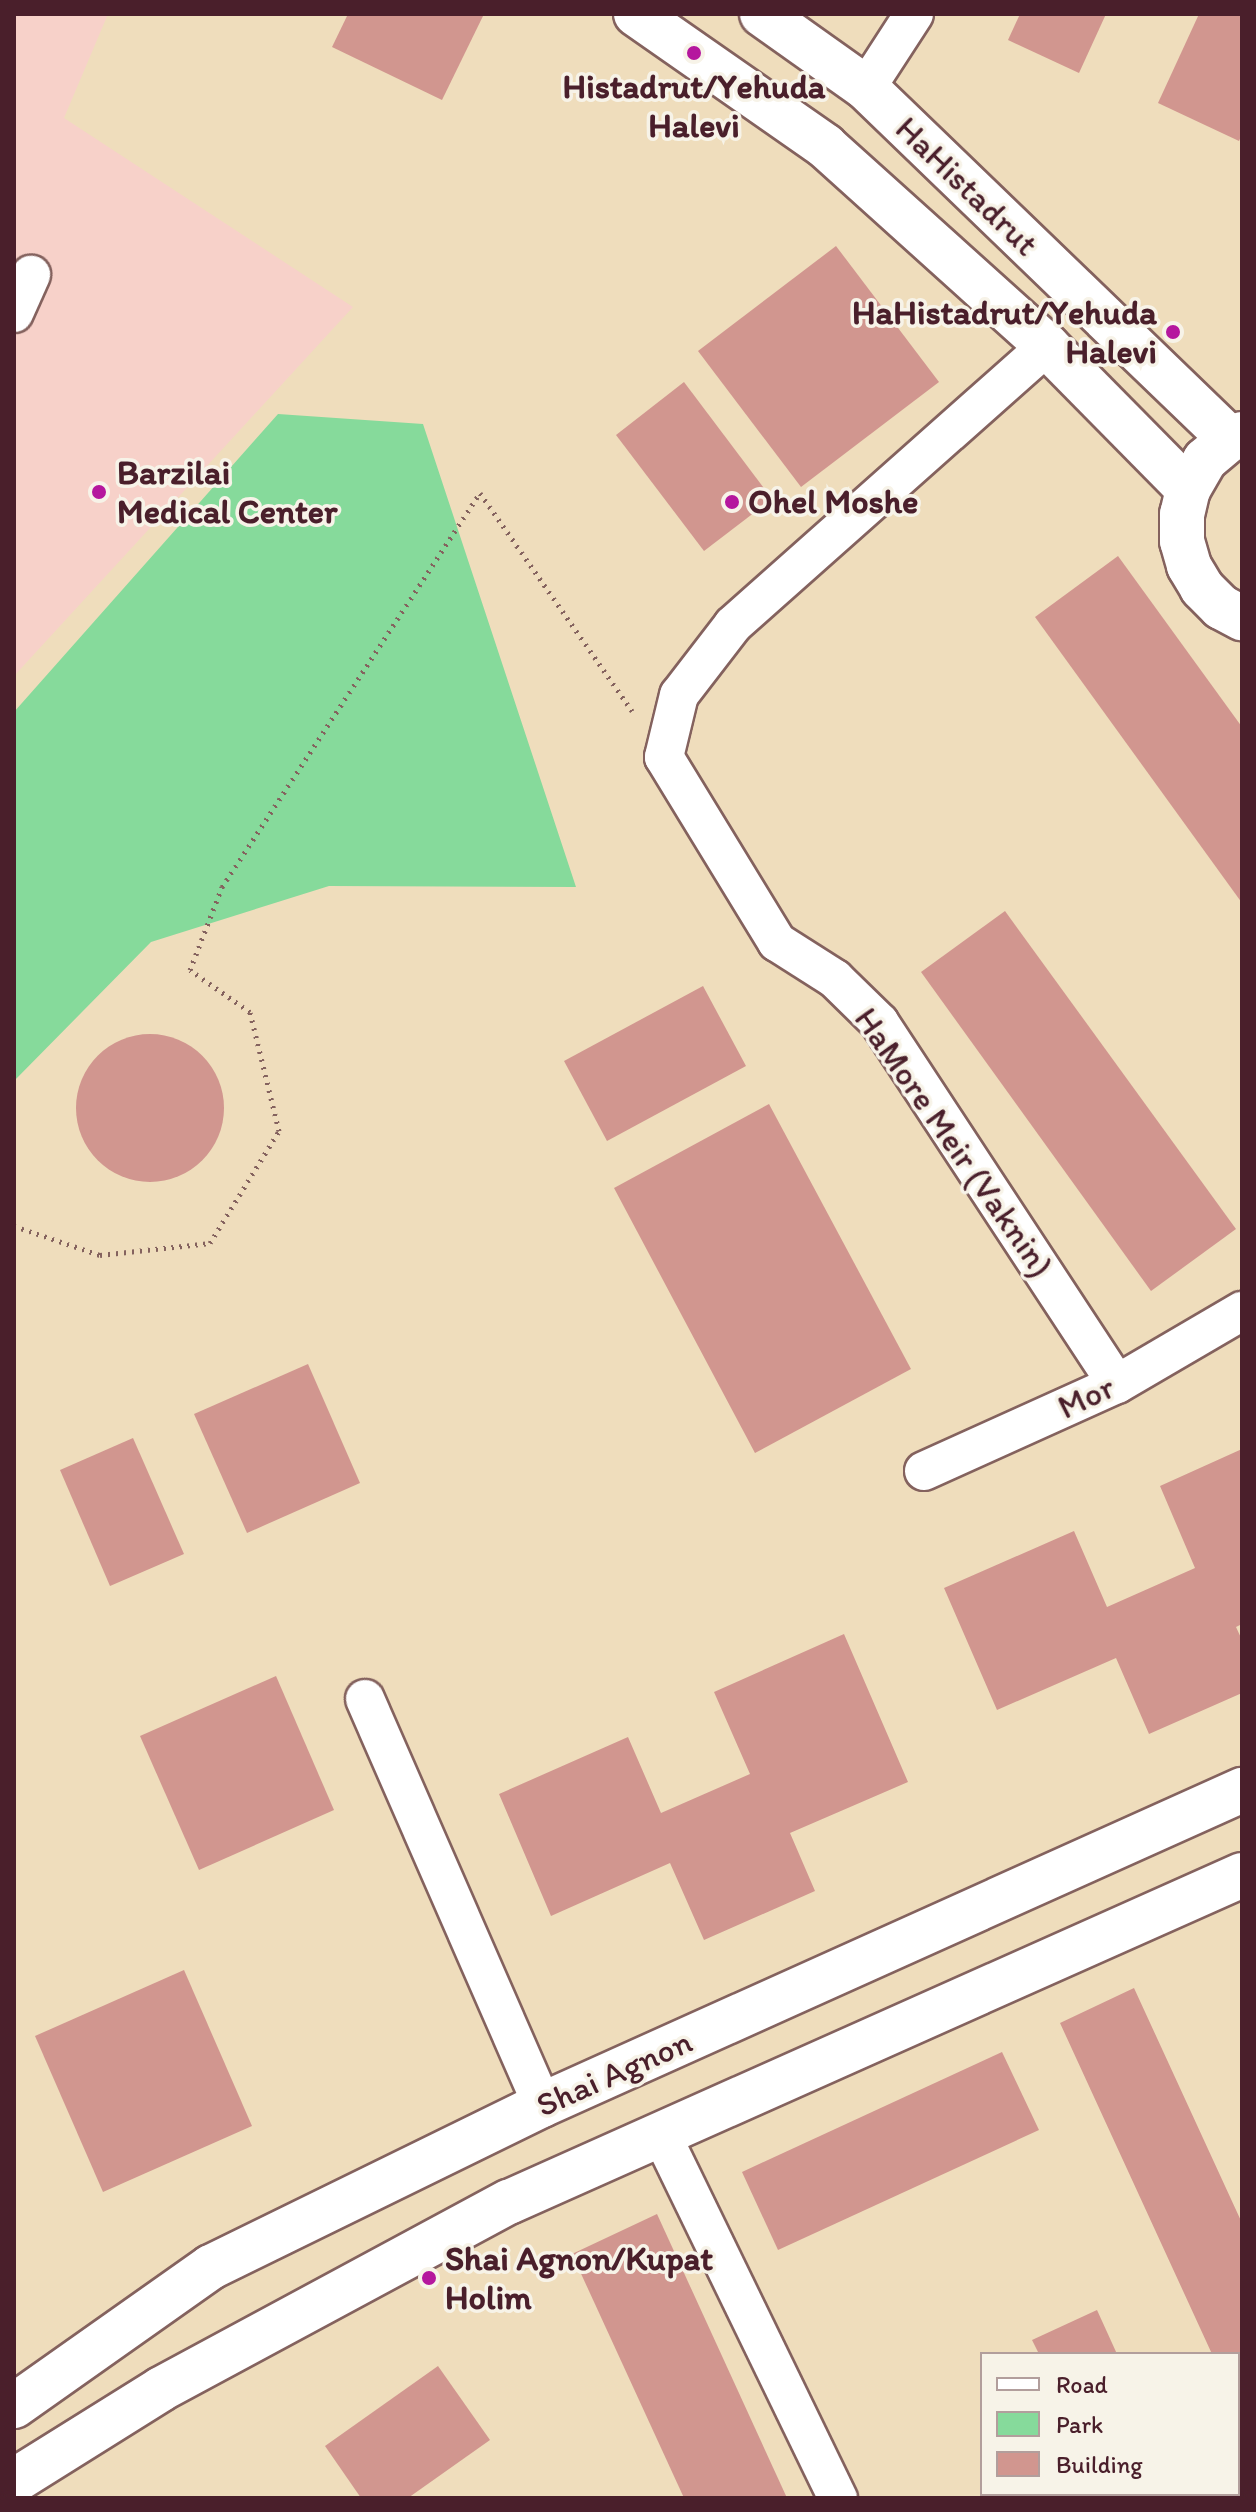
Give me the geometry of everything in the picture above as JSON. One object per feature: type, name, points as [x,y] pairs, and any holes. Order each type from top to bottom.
[{"type":"street","name":"HaHistadrut","points":[[636,14],[825,146],[1047,346],[1188,489]]},
{"type":"street","name":"HaHistadrut","points":[[762,14],[866,88],[1236,437]]},
{"type":"street","points":[[866,88],[914,14]]},
{"type":"street","points":[[14,313],[31,275]]},
{"type":"street","points":[[664,757],[679,695],[733,625],[1047,346]]},
{"type":"street","points":[[1236,437],[1205,460],[1188,489],[1182,514],[1182,541],[1189,566],[1202,588],[1221,607],[1242,618]]},
{"type":"street","name":"HaMore Meir (Vaknin)","points":[[664,757],[777,942],[835,979],[879,1022],[1117,1384]]},
{"type":"street","name":"Mor","points":[[924,1471],[1117,1384],[1242,1311]]},
{"type":"street","points":[[365,1699],[542,2105]]},
{"type":"street","name":"Shai Agnon","points":[[14,2406],[211,2267],[542,2105],[1242,1790]]},
{"type":"street","points":[[14,2481],[161,2389],[509,2202],[1242,1875]]},
{"type":"street","points":[[662,2136],[838,2498]]},
{"type":"path","points":[[14,1226],[100,1255],[210,1243],[279,1131],[250,1012],[190,970],[222,887],[480,493],[664,757]]},
{"type":"shaded area","name":"Barzilai Medical Center","points":[[14,14],[108,14],[64,118],[353,307],[14,676]]},
{"type":"green space","points":[[278,414],[423,424],[576,887],[329,886],[151,942],[14,1081],[14,712]]},
{"type":"building","points":[[348,14],[484,14],[442,100],[332,47]]},
{"type":"building","points":[[1020,14],[1106,14],[1079,73],[1008,40]]},
{"type":"building","points":[[1199,14],[1242,14],[1242,134],[1239,141],[1158,103]]},
{"type":"building","points":[[836,246],[939,382],[801,487],[698,351]]},
{"type":"building","points":[[684,382],[772,499],[704,551],[616,435]]},
{"type":"building","points":[[1118,556],[1242,727],[1242,903],[1035,617]]},
{"type":"building","points":[[1005,911],[1236,1229],[1151,1291],[921,972]]},
{"type":"building","points":[[703,986],[746,1066],[607,1141],[564,1061]]},
{"type":"building","points":[[150,1034],[178,1040],[202,1056],[218,1080],[224,1108],[218,1136],[202,1160],[178,1176],[150,1182],[122,1176],[98,1160],[82,1136],[76,1108],[82,1080],[98,1056],[122,1040]]},
{"type":"building","points":[[769,1104],[911,1369],[755,1453],[614,1188]]},
{"type":"building","points":[[308,1364],[360,1483],[247,1533],[194,1414]]},
{"type":"building","points":[[133,1438],[184,1554],[110,1586],[60,1470]]},
{"type":"building","points":[[1242,1449],[1242,1624],[1236,1627],[1242,1640],[1242,1693],[1149,1734],[1116,1658],[997,1710],[944,1588],[1074,1531],[1107,1607],[1195,1568],[1160,1486]]},
{"type":"building","points":[[844,1634],[908,1782],[790,1833],[815,1891],[704,1940],[670,1863],[551,1916],[499,1794],[628,1737],[661,1813],[750,1774],[714,1692]]},
{"type":"building","points":[[276,1676],[334,1810],[199,1870],[140,1736]]},
{"type":"building","points":[[184,1970],[252,2126],[103,2192],[35,2036]]},
{"type":"building","points":[[1134,1988],[1242,2223],[1240,2397],[1240,2352],[1211,2352],[1060,2023]]},
{"type":"building","points":[[1002,2052],[1039,2130],[778,2250],[742,2172]]},
{"type":"building","points":[[657,2214],[787,2498],[684,2498],[572,2254]]},
{"type":"building","points":[[1097,2310],[1116,2352],[1038,2352],[1032,2340]]},
{"type":"building","points":[[438,2366],[490,2440],[408,2498],[361,2498],[325,2446]]},
{"type":"place","name":"Histadrut/Yehuda Halevi","points":[[694,53]]},
{"type":"place","name":"HaHistadrut/Yehuda Halevi","points":[[1173,332]]},
{"type":"place","name":"Barzilai Medical Center","points":[[99,492]]},
{"type":"place","name":"Ohel Moshe","points":[[732,502]]},
{"type":"place","name":"Shai Agnon/Kupat Holim","points":[[429,2278]]}]
